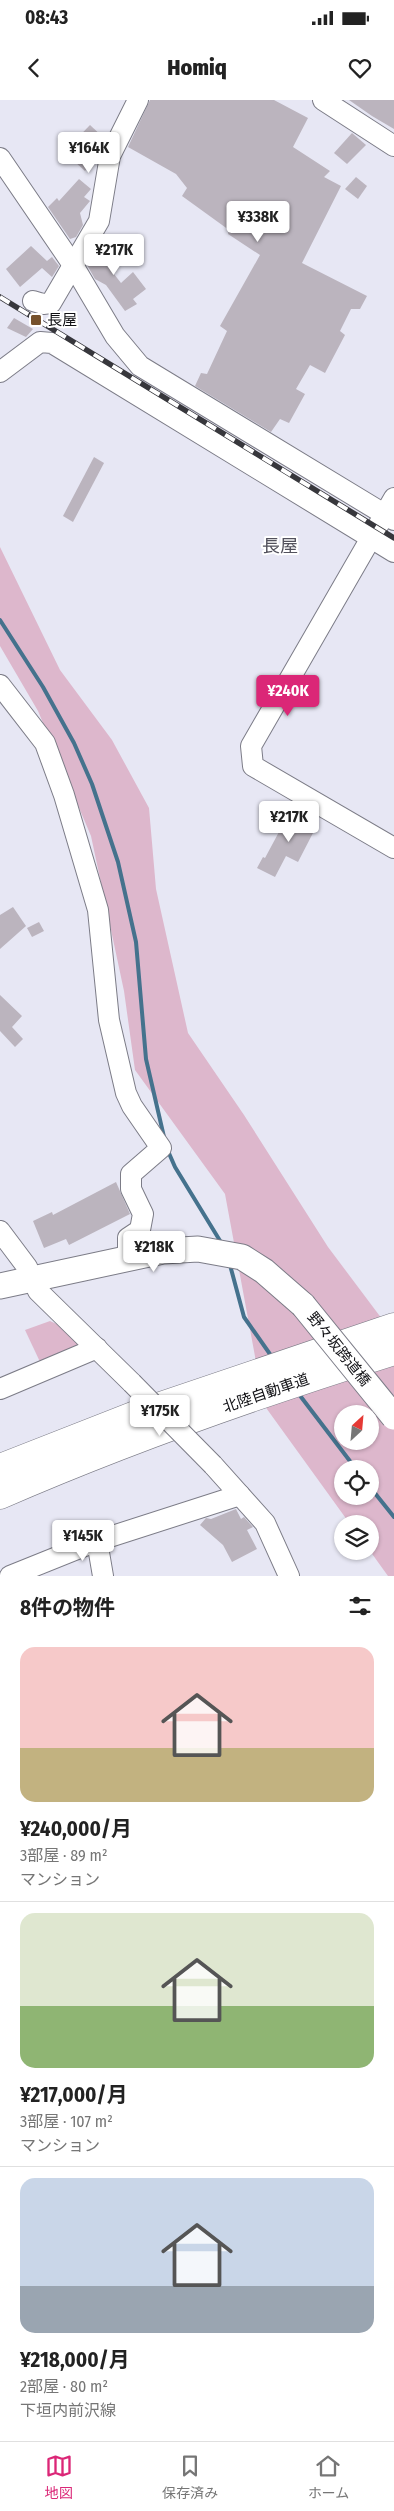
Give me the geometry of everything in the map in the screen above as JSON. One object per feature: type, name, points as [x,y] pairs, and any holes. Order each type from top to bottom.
[{"type":"highway","name":"北陸自動車道","points":[[0,1468],[143,1412],[394,1327]]},
{"type":"highway","name":"北陸自動車道","points":[[0,1495],[162,1429],[277,1388],[394,1351]]},
{"type":"main road","name":"野々坂跨道橋","points":[[0,1286],[163,1251],[198,1249],[242,1256],[303,1305],[394,1417]]},
{"type":"street","points":[[33,301],[43,304],[51,303],[99,221],[110,156],[138,100]]},
{"type":"street","points":[[323,100],[394,146]]},
{"type":"street","points":[[0,158],[72,265],[115,336],[140,366],[391,511],[372,539],[251,746],[253,766],[394,848]]},
{"type":"street","points":[[0,372],[40,342],[52,343],[394,552]]},
{"type":"street","points":[[0,685],[46,743],[64,794],[98,910],[109,1020],[126,1093],[132,1106],[160,1148],[131,1174],[131,1189],[143,1214],[140,1230],[128,1238],[128,1258]]},
{"type":"street","points":[[0,1230],[27,1267],[38,1291],[132,1383],[213,1466],[265,1523],[290,1576]]},
{"type":"street","points":[[0,1389],[96,1348]]},
{"type":"street","points":[[10,1576],[97,1541],[240,1495]]},
{"type":"street","points":[[97,1541],[103,1576]]},
{"type":"shaded area","points":[[0,547],[60,670],[112,740],[149,808],[156,889],[188,1033],[244,1115],[328,1247],[394,1335],[394,1576],[388,1576],[376,1560],[379,1560],[379,1515],[343,1515],[336,1505],[379,1505],[379,1460],[334,1460],[334,1502],[264,1405],[225,1194],[135,1070],[124,991],[91,836],[38,711],[0,646]]},
{"type":"shaded area","points":[[50,1321],[65,1328],[85,1347],[41,1364],[25,1330]]},
{"type":"building","points":[[150,100],[274,100],[308,118],[293,147],[330,171],[324,177],[341,186],[302,263],[367,296],[360,309],[351,309],[340,331],[345,335],[325,373],[310,365],[296,389],[305,394],[289,423],[280,419],[271,432],[195,386],[201,373],[207,374],[227,331],[220,326],[260,255],[228,234],[229,230],[182,196],[187,188],[176,174],[128,147]]},
{"type":"building","points":[[349,100],[394,100],[394,129],[372,116]]},
{"type":"building","points":[[90,125],[105,139],[98,154],[85,171],[64,152]]},
{"type":"building","points":[[352,133],[366,145],[347,164],[334,153]]},
{"type":"building","points":[[356,177],[367,186],[358,199],[345,189]]},
{"type":"building","points":[[79,179],[91,189],[84,197],[90,201],[80,213],[83,225],[76,237],[70,239],[48,207],[57,198],[59,201]]},
{"type":"building","points":[[105,235],[116,241],[110,254],[112,256],[107,265],[121,283],[133,272],[146,289],[133,299],[137,304],[125,311],[106,285],[95,279],[87,265]]},
{"type":"building","points":[[31,246],[47,261],[52,257],[59,266],[52,277],[42,268],[20,287],[6,269]]},
{"type":"building","points":[[14,318],[33,329],[26,337],[7,328]]},
{"type":"building","points":[[94,457],[104,463],[73,522],[63,516]]},
{"type":"building","points":[[304,809],[317,817],[312,830],[314,831],[298,862],[286,856],[275,877],[257,868],[263,857],[265,858],[287,817],[297,823]]},
{"type":"building","points":[[13,907],[26,926],[0,949],[0,915]]},
{"type":"building","points":[[39,922],[44,931],[32,937],[27,928]]},
{"type":"building","points":[[0,995],[22,1016],[12,1027],[23,1039],[15,1047],[0,1031]]},
{"type":"building","points":[[116,1182],[130,1214],[69,1245],[66,1239],[44,1248],[33,1221],[52,1212],[53,1215]]},
{"type":"building","points":[[236,1509],[241,1519],[244,1517],[253,1527],[247,1530],[257,1549],[232,1562],[223,1545],[200,1525],[206,1518],[211,1519]]},
{"type":"waterway","points":[[0,620],[43,687],[74,743],[92,784],[118,862],[136,942],[146,1059],[164,1137]]},
{"type":"waterway","points":[[168,1151],[175,1167],[222,1244]]},
{"type":"waterway","points":[[230,1265],[244,1317],[272,1357]]},
{"type":"waterway","points":[[298,1393],[349,1460]]},
{"type":"waterway","points":[[379,1498],[394,1517]]},
{"type":"railway","points":[[0,297],[394,538]]},
{"type":"place","name":"長屋","points":[[36,320]]},
{"type":"district","name":"長屋","points":[[280,546]]}]
